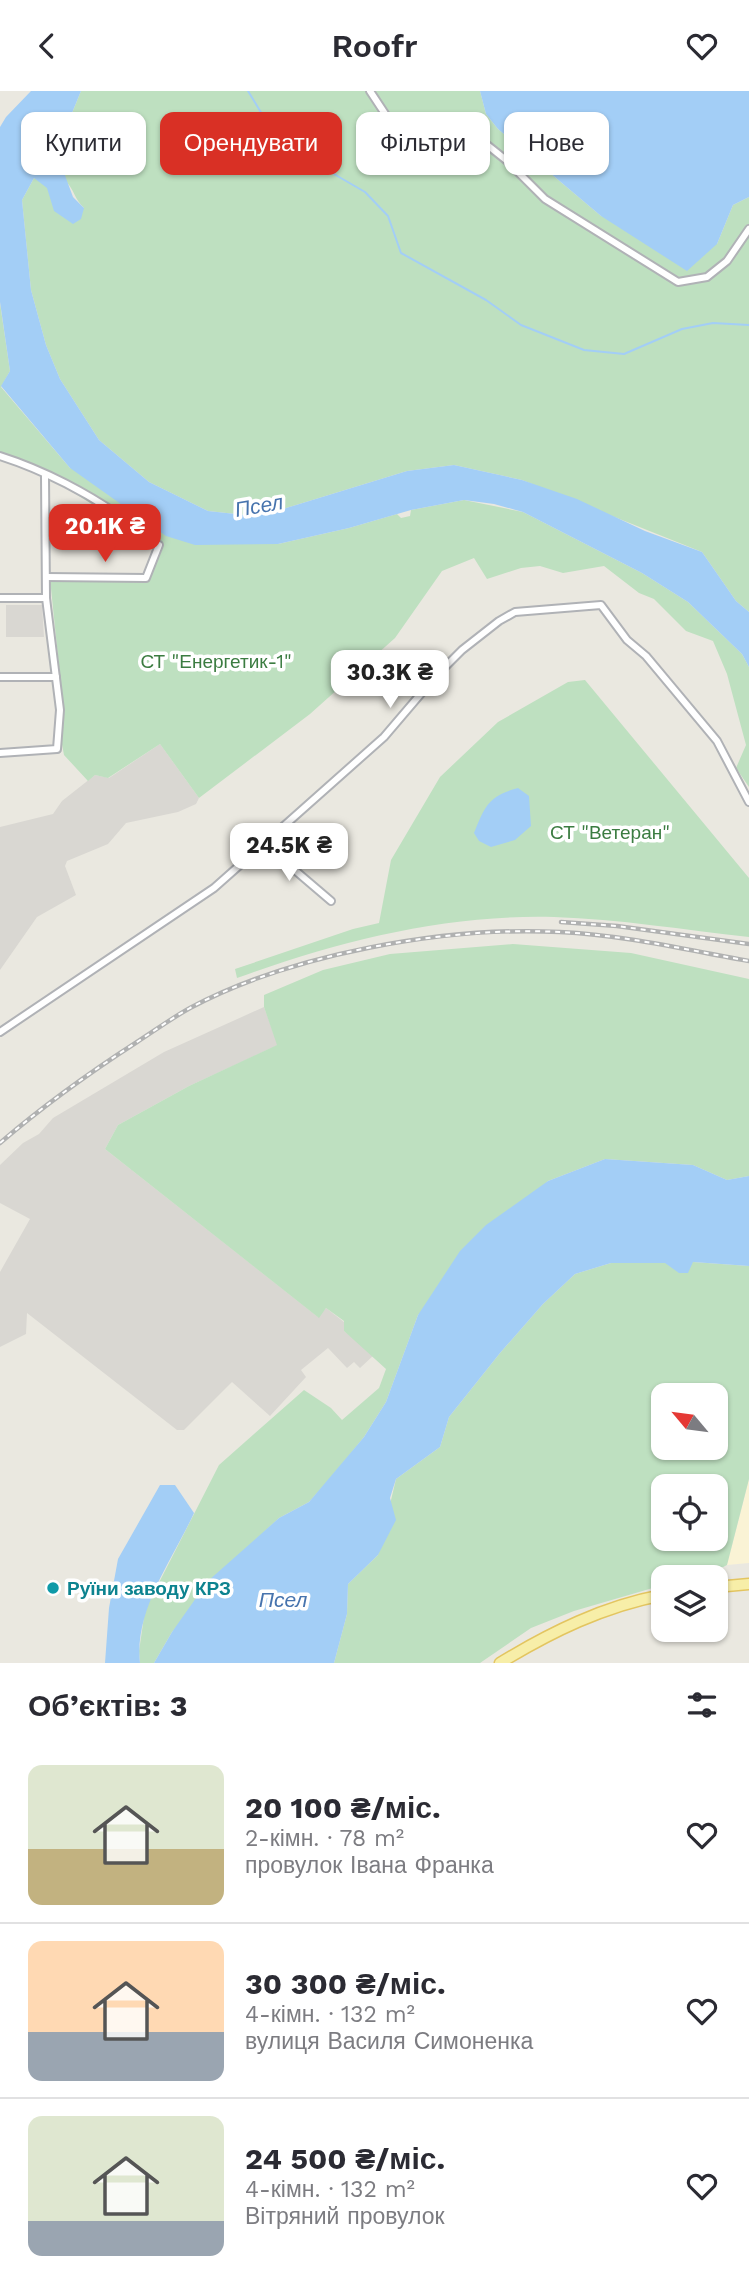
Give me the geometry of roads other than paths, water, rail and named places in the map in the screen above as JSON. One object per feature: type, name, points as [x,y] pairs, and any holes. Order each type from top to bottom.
[{"type":"main road","points":[[728,1586],[749,1584]]},
{"type":"main road","points":[[500,1663],[576,1622],[651,1598]]},
{"type":"street","points":[[370,91],[403,141],[424,151],[452,129],[471,132],[506,160],[545,199],[678,282],[707,277],[727,261],[749,229]]},
{"type":"street","points":[[0,456],[104,505],[127,521]]},
{"type":"street","points":[[0,754],[57,749],[60,710],[46,598],[45,475]]},
{"type":"street","points":[[46,577],[146,578],[159,545]]},
{"type":"street","points":[[0,598],[46,598]]},
{"type":"street","points":[[0,1032],[112,954],[187,908],[384,737],[462,650],[515,611],[601,605],[627,641],[646,656],[717,741],[749,802]]},
{"type":"street","points":[[0,677],[56,677]]},
{"type":"street","points":[[263,843],[331,901]]},
{"type":"water","name":"Псел","points":[[31,91],[81,91],[72,112],[21,112],[21,175],[65,175],[73,197],[84,208],[81,219],[73,224],[54,211],[47,188],[34,178],[22,200],[31,290],[46,345],[60,379],[99,440],[149,482],[208,511],[245,515],[283,509],[407,471],[454,465],[522,480],[577,499],[645,531],[702,552],[736,601],[749,612],[749,667],[742,654],[688,602],[642,573],[523,512],[464,500],[411,510],[278,544],[195,545],[166,536],[70,468],[1,386],[10,371],[0,302],[0,127]]},
{"type":"water","points":[[480,91],[749,91],[749,197],[733,205],[717,244],[687,271],[601,216],[552,175],[609,175],[609,112],[504,112],[504,134],[490,119],[490,112],[485,112]]},
{"type":"water","points":[[518,788],[529,796],[531,826],[515,840],[491,847],[479,841],[474,833],[489,803]]},
{"type":"water","name":"Псел","points":[[605,1159],[693,1165],[727,1180],[749,1176],[749,1266],[693,1262],[688,1273],[679,1273],[665,1263],[611,1263],[575,1274],[543,1304],[449,1417],[440,1447],[396,1479],[390,1498],[396,1520],[378,1555],[348,1584],[347,1614],[334,1663],[154,1663],[208,1581],[279,1518],[309,1502],[364,1437],[386,1402],[418,1315],[460,1251],[486,1225],[548,1181]]},
{"type":"water","points":[[160,1485],[175,1485],[194,1513],[149,1604],[140,1643],[140,1663],[105,1663],[109,1608],[118,1559]]},
{"type":"waterway","points":[[248,91],[265,119],[296,152],[365,192],[388,216],[401,253],[486,300],[521,325],[584,350],[624,354],[682,329],[713,323],[749,325]]},
{"type":"railway","points":[[561,922],[617,926],[749,944]]},
{"type":"railway","points":[[0,1143],[84,1078],[190,1008],[230,989],[274,973],[370,947],[468,934],[560,932],[655,943],[749,961]]},
{"type":"place","name":"Руїни заводу КРЗ","points":[[53,1588]]},
{"type":"park label","name":"СТ \"Енергетик-1\"","points":[[216,661]]},
{"type":"park label","name":"СТ \"Ветеран\"","points":[[610,832]]}]
